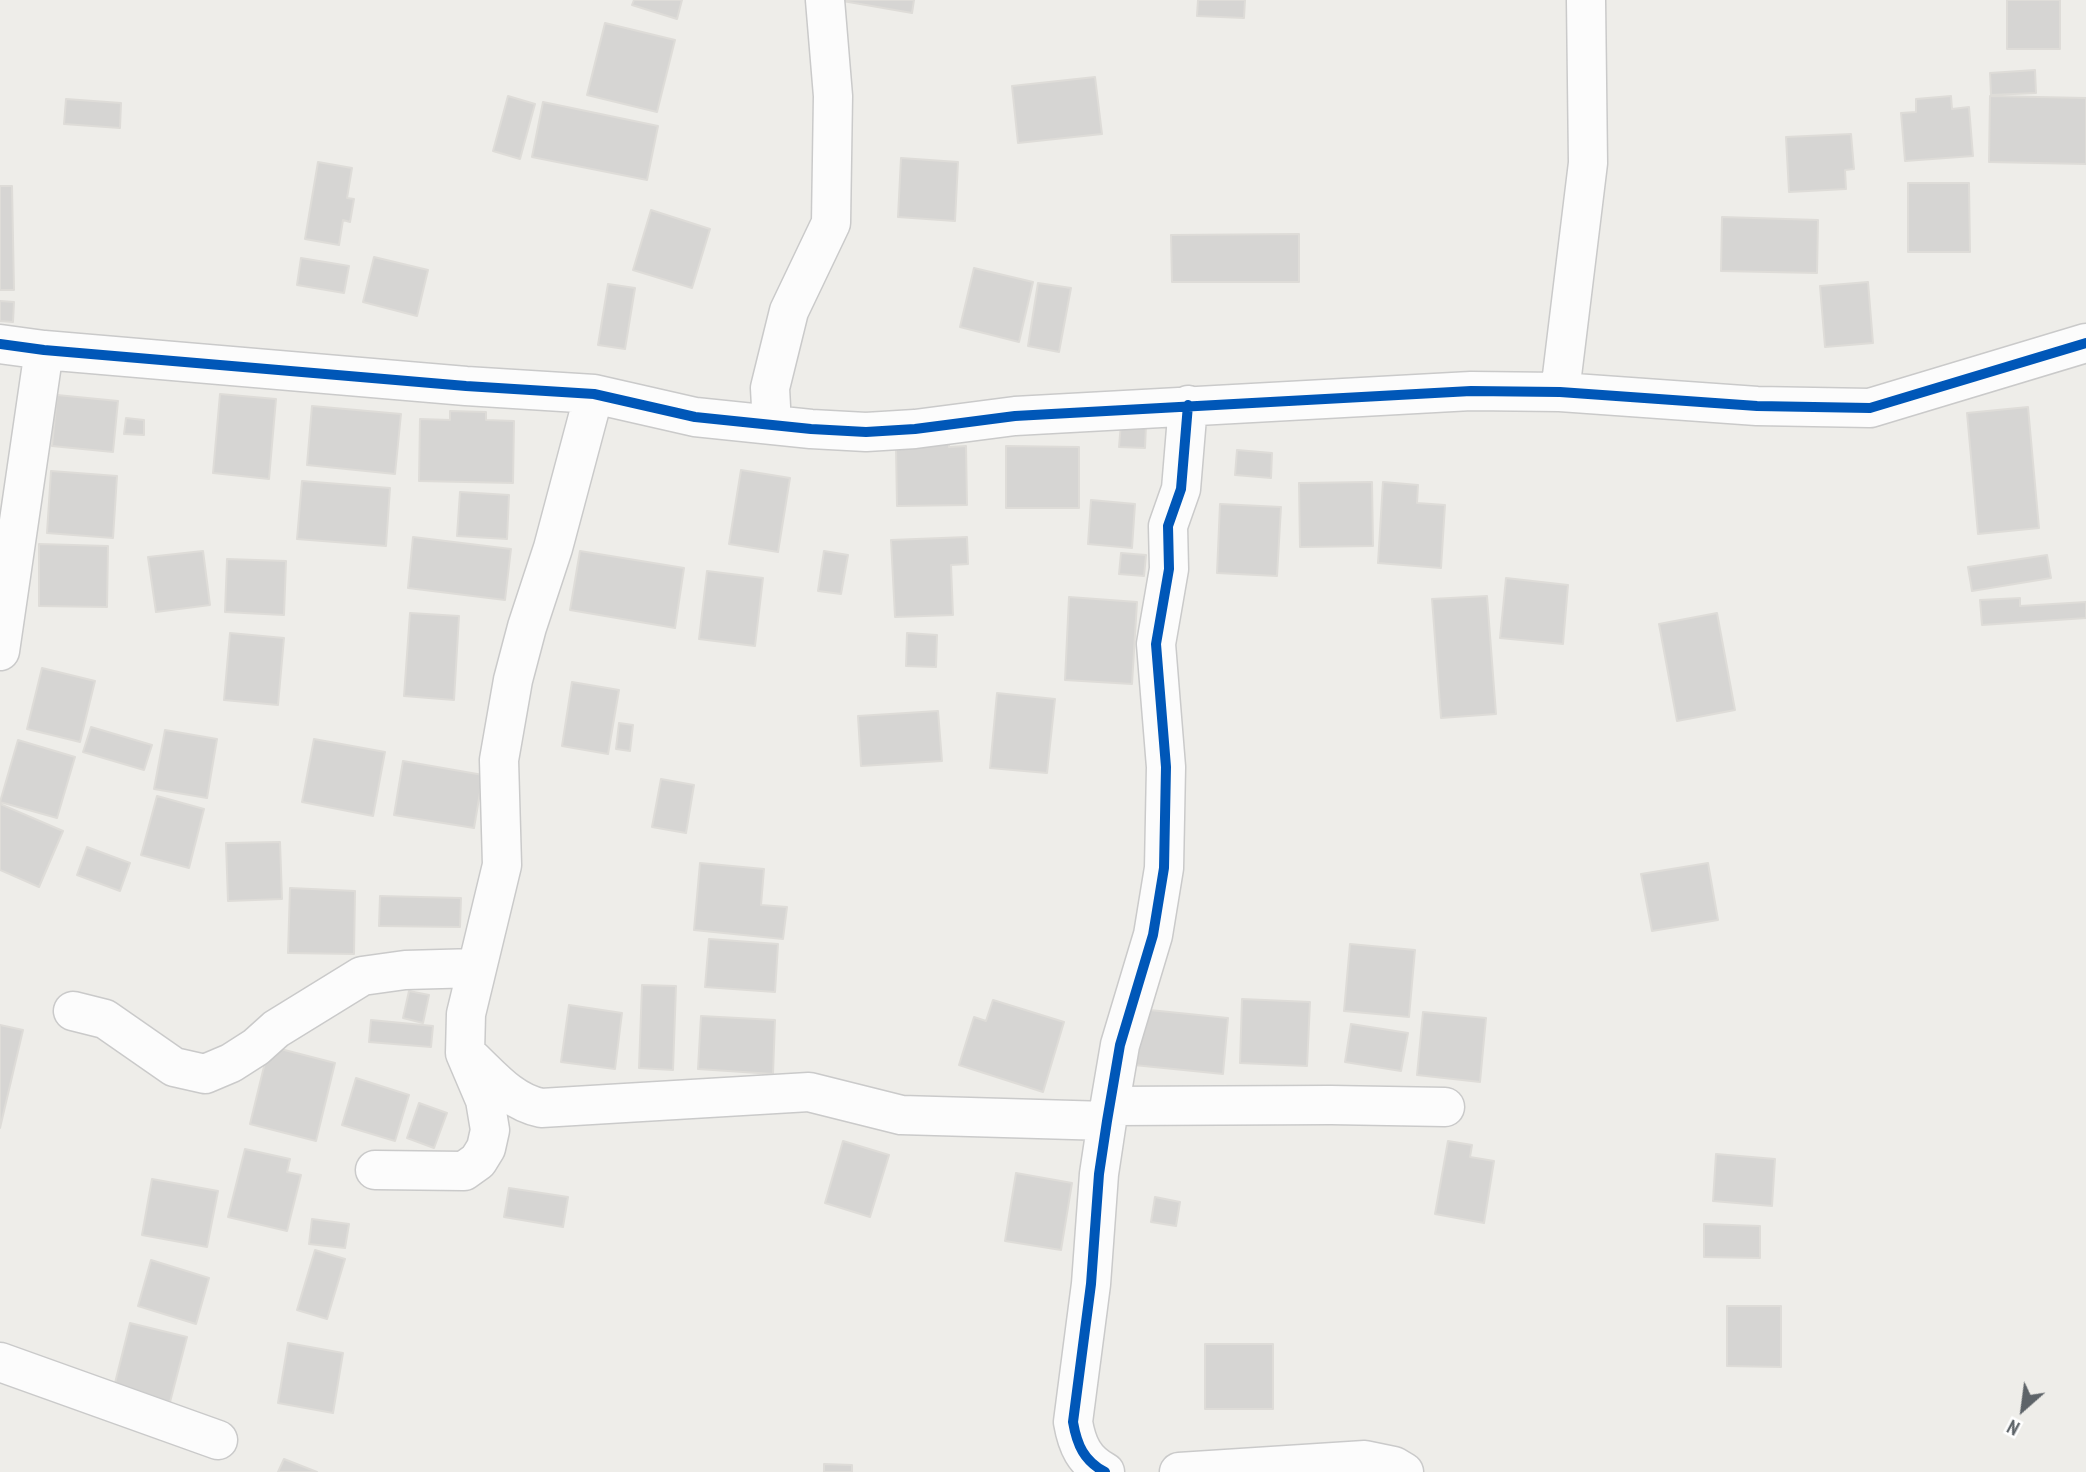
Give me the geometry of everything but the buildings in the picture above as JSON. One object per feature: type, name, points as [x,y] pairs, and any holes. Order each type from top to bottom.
[{"type":"street","points":[[772,425],[770,388],[789,311],[831,223],[834,96],[825,0]]},
{"type":"street","points":[[1560,392],[1588,163],[1586,0]]},
{"type":"street","points":[[0,344],[466,386],[594,394],[695,417],[866,432],[915,429],[1015,416],[1471,391],[1560,392],[1757,406],[1870,408],[2086,343]]},
{"type":"street","points":[[0,651],[44,350]]},
{"type":"street","points":[[375,1170],[464,1171],[478,1161],[486,1148],[491,1130],[485,1100],[465,1053],[466,1014],[502,866],[499,760],[513,680],[553,548],[594,394]]},
{"type":"street","points":[[1105,1472],[1087,1460],[1077,1445],[1073,1422],[1091,1284],[1099,1174],[1109,1113],[1121,1045],[1153,935],[1164,868],[1166,767],[1156,644],[1168,569],[1168,526],[1181,489],[1188,405]]},
{"type":"street","points":[[73,1011],[105,1019],[174,1067],[205,1074],[231,1063],[256,1047],[276,1029],[362,976],[405,970],[477,968]]},
{"type":"street","points":[[465,1053],[509,1093],[525,1104],[541,1108],[808,1093],[901,1115],[1109,1113],[1331,1105],[1445,1107]]},
{"type":"street","points":[[0,1362],[218,1440]]},
{"type":"street","points":[[1179,1472],[1365,1460],[1394,1466],[1404,1472]]},
{"type":"cycle path","points":[[0,344],[466,386],[594,394],[695,417],[866,432],[915,429],[1015,416],[1471,391],[1560,392],[1757,406],[1870,408],[2086,343]]},
{"type":"cycle path","points":[[1105,1472],[1092,1463],[1083,1451],[1073,1422],[1091,1284],[1099,1174],[1107,1121],[1120,1045],[1153,935],[1164,868],[1166,767],[1156,644],[1169,569],[1168,526],[1181,489],[1188,405]]}]
